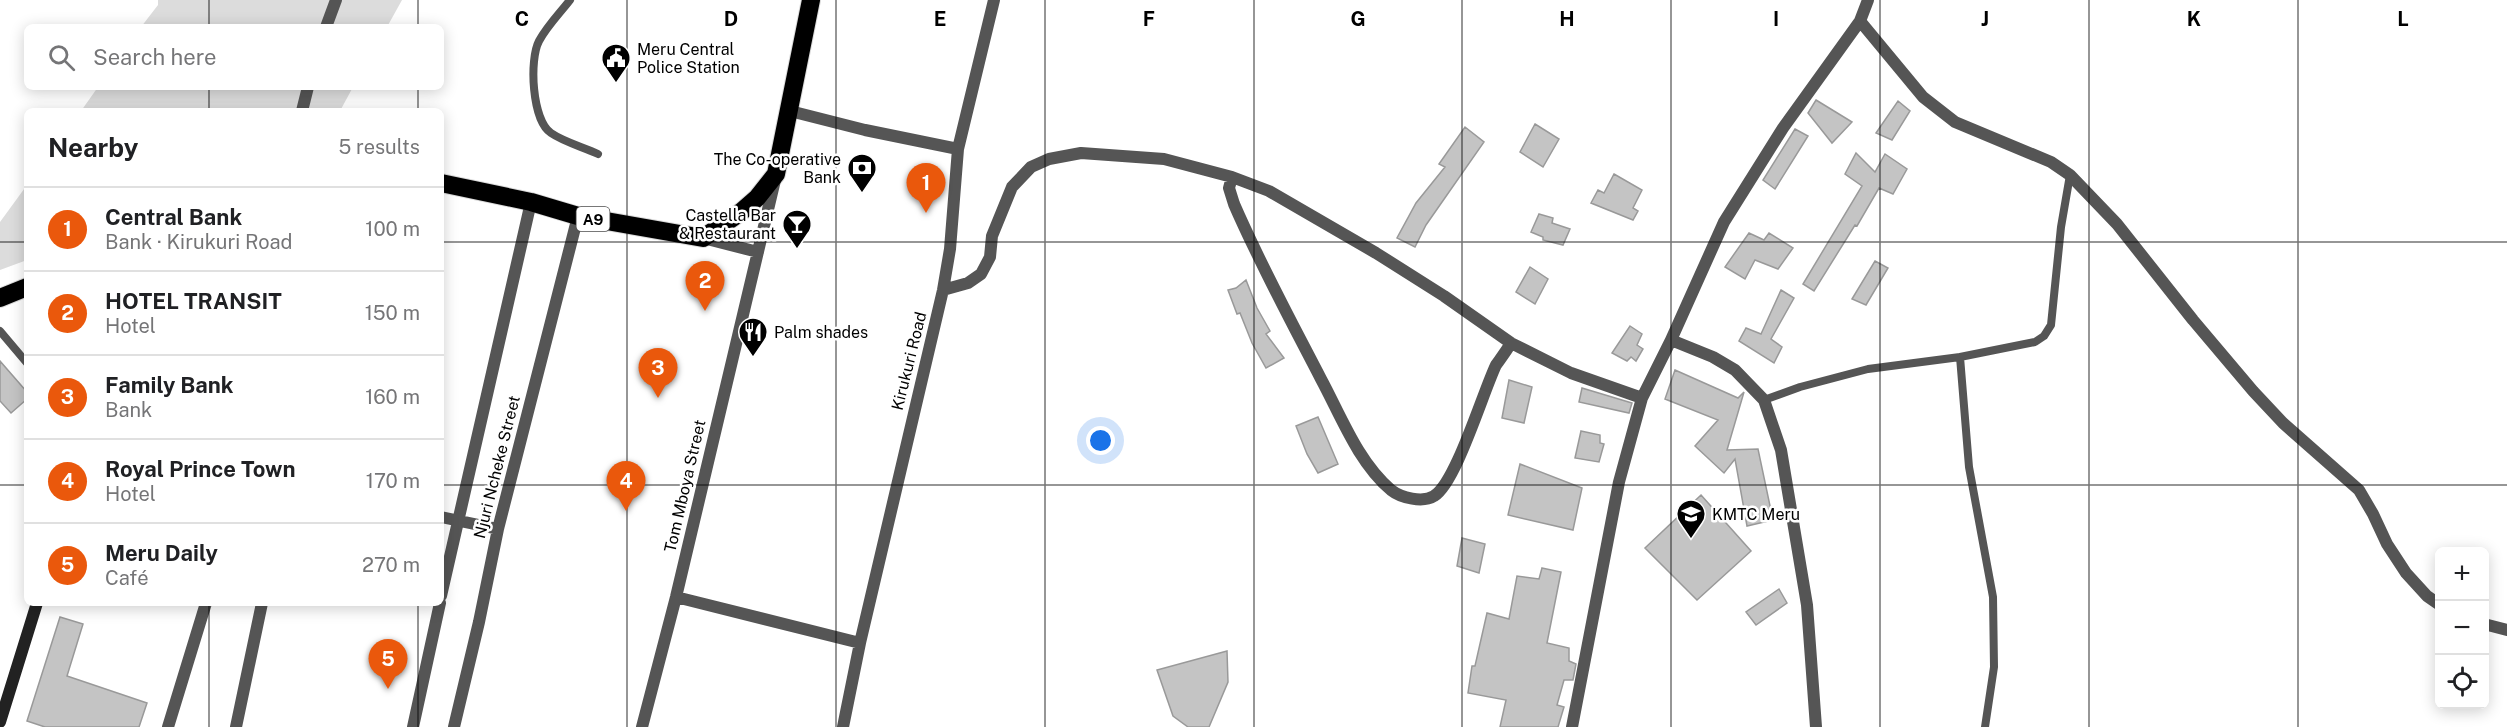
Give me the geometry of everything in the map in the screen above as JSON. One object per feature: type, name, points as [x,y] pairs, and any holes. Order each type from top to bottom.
[{"type":"highway","points":[[703,238],[741,212],[757,198],[777,174],[811,0]]},
{"type":"highway","name":"A9","points":[[444,184],[531,202],[578,216],[703,238]]},
{"type":"highway","points":[[0,298],[24,288]]},
{"type":"main road","points":[[0,722],[36,606]]},
{"type":"street","points":[[327,24],[336,0]]},
{"type":"street","name":"Kirukuri Road","points":[[843,727],[860,643],[943,290],[950,249],[958,149],[994,0]]},
{"type":"street","points":[[1572,727],[1619,482],[1642,398],[1724,222],[1782,128],[1860,21],[1868,0]]},
{"type":"street","points":[[1860,21],[1923,98],[1955,122],[2051,162],[2070,175],[2117,224],[2253,391],[2283,423],[2358,490],[2373,514],[2387,544],[2406,573],[2435,602]]},
{"type":"street","points":[[303,108],[307,90]]},
{"type":"street","points":[[790,111],[865,130],[958,149]]},
{"type":"street","points":[[943,290],[968,283],[981,274],[990,256],[992,236],[1012,187],[1031,167],[1049,159],[1081,153],[1164,159],[1232,177],[1269,191],[1376,253],[1444,296],[1511,343],[1571,373],[1642,398]]},
{"type":"street","name":"Tom Mboya Street","points":[[642,727],[676,597],[777,174]]},
{"type":"street","points":[[1232,177],[1229,188],[1234,204],[1276,294],[1352,438],[1367,462],[1393,492],[1419,499],[1434,497],[1444,486],[1475,420],[1497,365],[1511,343]]},
{"type":"street","name":"Njuri Ncheke Street","points":[[444,582],[531,202]]},
{"type":"street","name":"Njuri Ncheke Street","points":[[454,727],[498,530],[578,216]]},
{"type":"street","points":[[703,238],[758,252]]},
{"type":"street","points":[[1671,340],[1713,357],[1734,370],[1764,399],[1781,450],[1807,605],[1816,727]]},
{"type":"street","points":[[444,518],[498,530]]},
{"type":"street","points":[[676,597],[860,643]]},
{"type":"street","points":[[168,727],[205,606]]},
{"type":"street","points":[[236,727],[261,606]]},
{"type":"street","points":[[412,727],[439,606]]},
{"type":"street","points":[[2489,625],[2507,630]]},
{"type":"lane","points":[[570,0],[540,40],[536,50],[534,73],[537,107],[540,121],[550,133],[598,153]]},
{"type":"lane","points":[[1764,399],[1868,369],[1960,357],[2035,342],[2044,336],[2051,325],[2061,228],[2070,175]]},
{"type":"lane","points":[[0,331],[24,359]]},
{"type":"lane","points":[[1960,357],[1970,467],[1993,597],[1994,668],[1984,727]]},
{"type":"shaded area","points":[[158,0],[402,0],[389,24],[143,24],[158,5]]},
{"type":"shaded area","points":[[96,90],[351,90],[342,108],[83,108]]},
{"type":"shaded area","points":[[24,189],[24,261],[0,270],[0,222]]},
{"type":"building","points":[[1816,100],[1852,122],[1832,143],[1808,113]]},
{"type":"building","points":[[1898,101],[1910,111],[1892,140],[1876,133]]},
{"type":"building","points":[[1535,124],[1559,139],[1543,167],[1520,152]]},
{"type":"building","points":[[1465,127],[1484,142],[1426,225],[1415,247],[1397,238],[1416,203],[1445,167],[1439,164]]},
{"type":"building","points":[[1795,129],[1808,136],[1775,189],[1763,180]]},
{"type":"building","points":[[1856,153],[1875,172],[1885,154],[1907,169],[1893,194],[1879,188],[1814,291],[1803,284],[1862,186],[1845,174]]},
{"type":"building","points":[[1614,174],[1642,190],[1633,208],[1638,211],[1633,220],[1591,203],[1598,190],[1604,193]]},
{"type":"building","points":[[1539,214],[1553,218],[1552,223],[1570,229],[1563,245],[1543,240],[1543,237],[1531,232]]},
{"type":"building","points":[[1749,233],[1764,240],[1769,233],[1793,248],[1778,269],[1755,260],[1745,279],[1725,267]]},
{"type":"building","points":[[1875,261],[1888,268],[1866,305],[1852,299]]},
{"type":"building","points":[[1530,267],[1548,279],[1535,304],[1516,292]]},
{"type":"building","points":[[1246,280],[1257,308],[1270,331],[1266,334],[1284,358],[1266,368],[1252,343],[1240,313],[1237,314],[1228,290],[1236,288]]},
{"type":"building","points":[[1781,290],[1794,298],[1771,339],[1782,347],[1774,363],[1739,341],[1746,328],[1761,334]]},
{"type":"building","points":[[1630,326],[1642,334],[1637,345],[1643,349],[1636,361],[1631,357],[1627,361],[1612,353]]},
{"type":"building","points":[[0,361],[24,389],[24,402],[11,413],[0,401]]},
{"type":"building","points":[[1675,370],[1738,398],[1744,392],[1727,450],[1758,449],[1773,520],[1747,526],[1735,459],[1724,473],[1695,446],[1718,420],[1665,399]]},
{"type":"building","points":[[1509,380],[1532,387],[1524,423],[1502,418]]},
{"type":"building","points":[[1582,388],[1632,403],[1629,413],[1579,402]]},
{"type":"building","points":[[1318,417],[1338,464],[1318,473],[1307,454],[1296,426]]},
{"type":"building","points":[[1581,431],[1600,435],[1600,443],[1604,444],[1599,462],[1575,458]]},
{"type":"building","points":[[1520,464],[1582,488],[1573,530],[1508,515]]},
{"type":"building","points":[[1701,495],[1751,551],[1697,600],[1645,548]]},
{"type":"building","points":[[1462,538],[1485,544],[1479,573],[1457,566]]},
{"type":"building","points":[[1542,568],[1561,572],[1547,643],[1569,648],[1569,661],[1576,664],[1573,680],[1564,680],[1557,705],[1564,707],[1558,727],[1500,727],[1506,700],[1468,693],[1472,666],[1475,666],[1487,613],[1509,619],[1517,576],[1539,579]]},
{"type":"building","points":[[1779,589],[1787,603],[1756,625],[1746,612]]},
{"type":"building","points":[[60,617],[83,624],[67,676],[147,703],[139,727],[45,727],[27,721]]},
{"type":"building","points":[[1227,651],[1228,682],[1209,727],[1188,727],[1173,716],[1157,670]]},
{"type":"place","name":"Meru Central Police Station","points":[[616,84]]},
{"type":"place","name":"The Co-operative Bank","points":[[862,194]]},
{"type":"place","name":"Central Bank","points":[[926,213]]},
{"type":"place","name":"Castella Bar & Restaurant","points":[[797,250]]},
{"type":"place","name":"HOTEL TRANSIT","points":[[705,311]]},
{"type":"place","name":"Palm shades","points":[[753,358]]},
{"type":"place","name":"Family Bank","points":[[658,398]]},
{"type":"place","name":"Royal Prince Town","points":[[626,511]]},
{"type":"place","name":"KMTC Meru","points":[[1691,540]]},
{"type":"place","name":"Meru Daily","points":[[388,689]]}]
